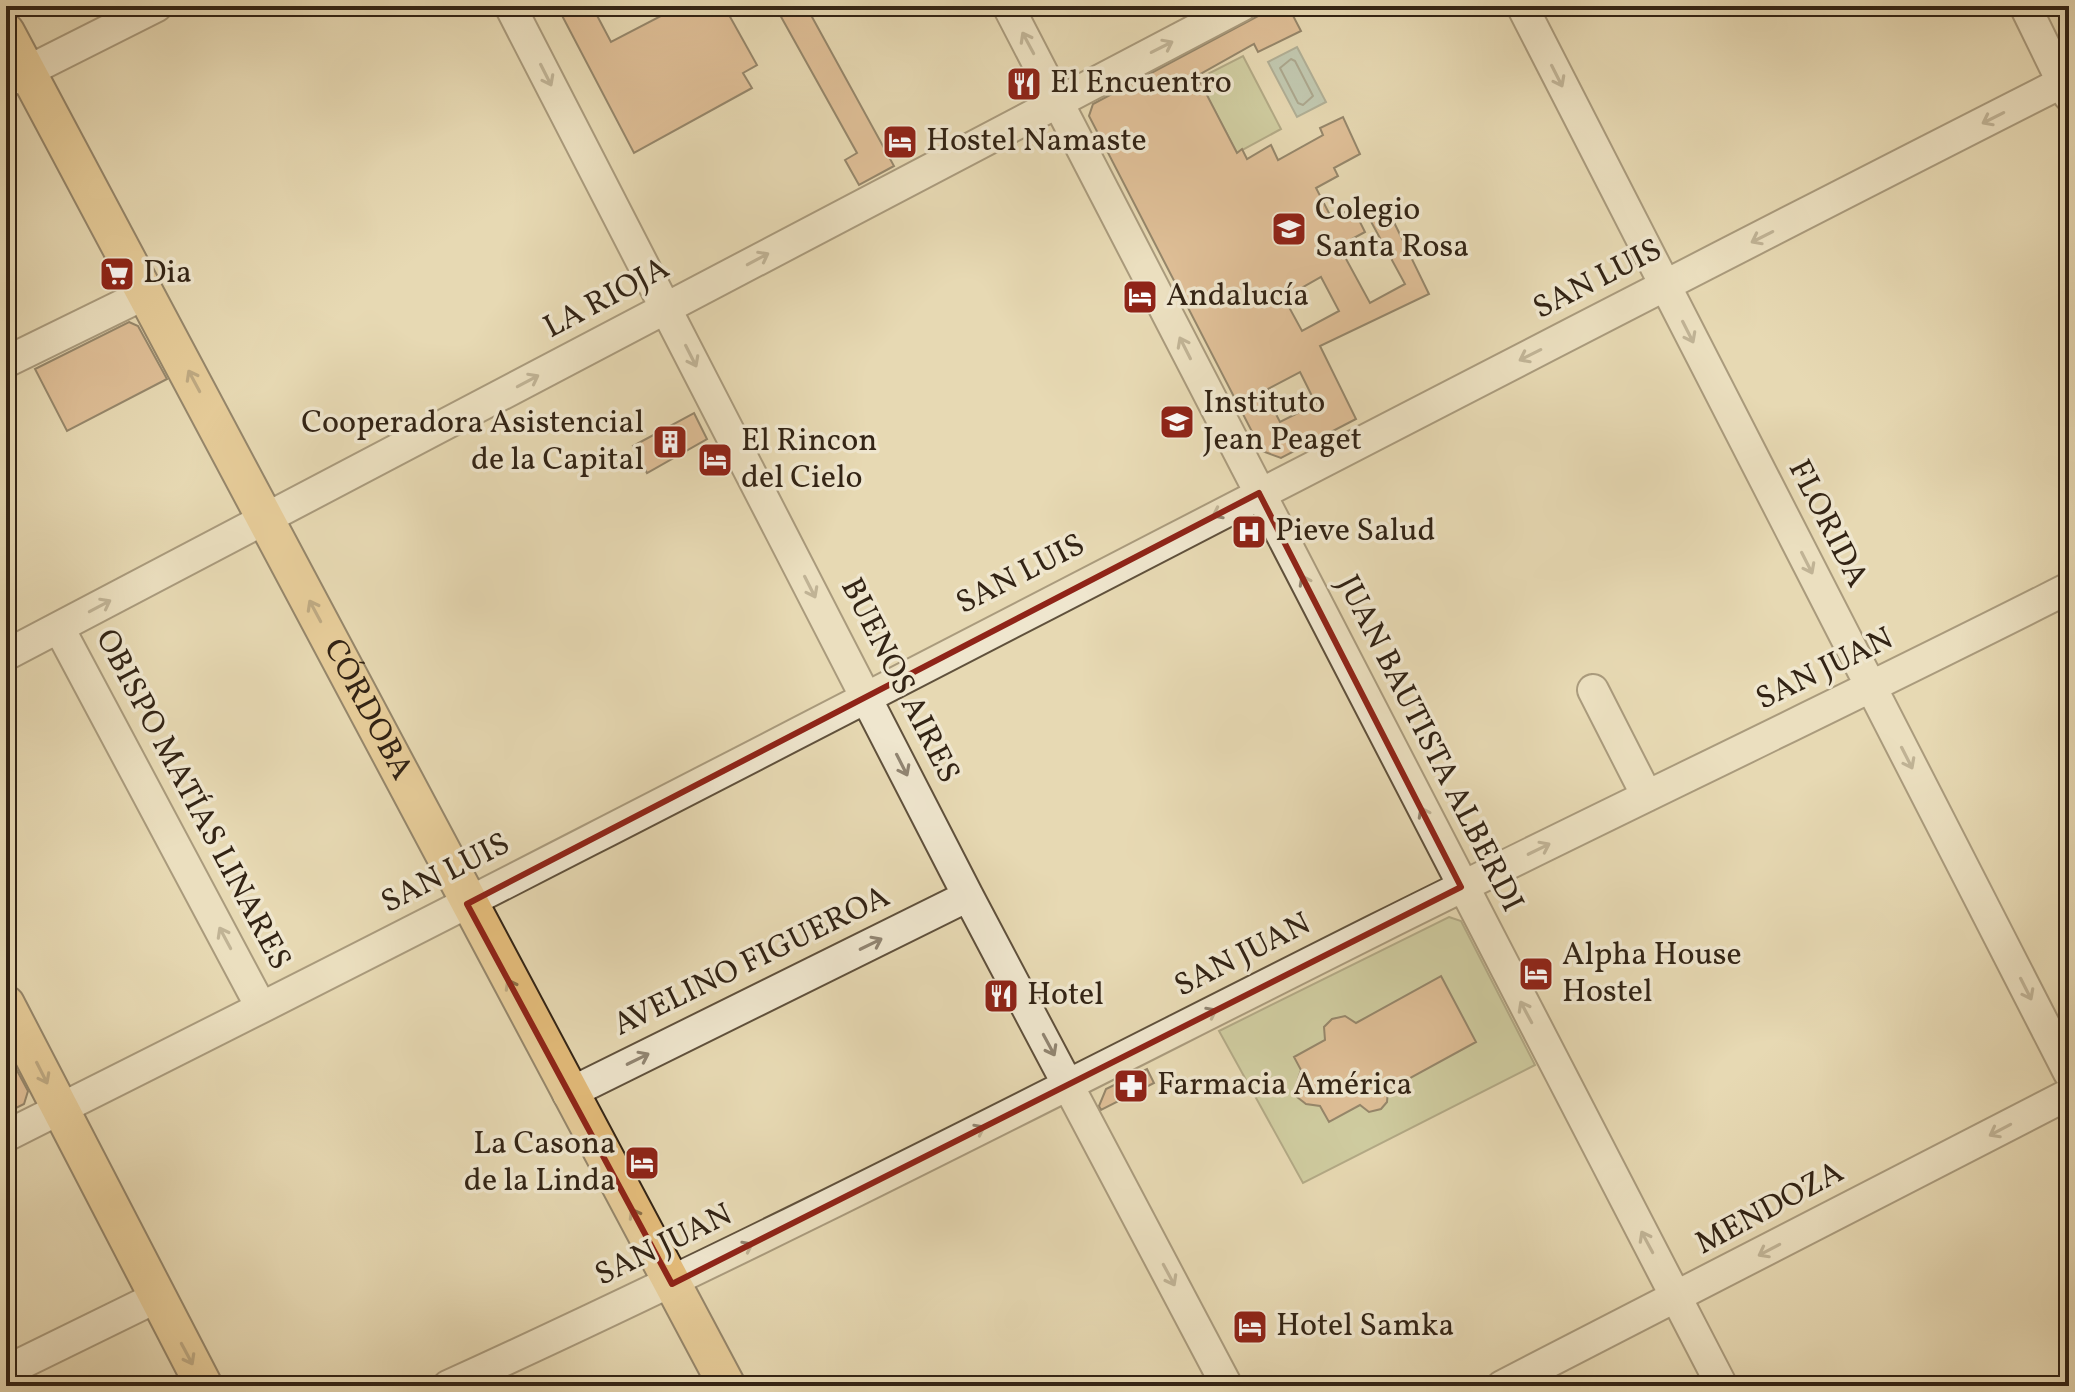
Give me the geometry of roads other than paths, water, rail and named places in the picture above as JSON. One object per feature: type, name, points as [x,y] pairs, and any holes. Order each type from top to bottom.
[{"type":"main road","name":"CÓRDOBA","points":[[6,32],[16,76],[147,293],[467,904],[727,1386]]},
{"type":"main road","points":[[6,1004],[204,1386]]},
{"type":"street","points":[[16,76],[157,6]]},
{"type":"street","name":"BUENOS AIRES","points":[[510,6],[968,896],[1227,1386]]},
{"type":"street","name":"JUAN BAUTISTA ALBERDI","points":[[1008,6],[1461,887],[1722,1386]]},
{"type":"street","name":"LA RIOJA","points":[[6,655],[1241,6]]},
{"type":"street","name":"FLORIDA","points":[[1522,6],[2069,1073]]},
{"type":"street","points":[[2025,6],[2067,86]]},
{"type":"street","name":"SAN LUIS","points":[[6,1136],[467,904],[1664,286],[2067,86]]},
{"type":"street","points":[[6,362],[147,293]]},
{"type":"street","name":"SAN JUAN","points":[[448,1386],[672,1284],[1461,887],[2069,588]]},
{"type":"street","name":"OBISPO MATÍAS LINARES","points":[[59,628],[261,1007]]},
{"type":"street","points":[[1593,690],[1647,796]]},
{"type":"street","name":"AVELINO FIGUEROA","points":[[568,1094],[968,896]]},
{"type":"street","name":"MENDOZA","points":[[1502,1386],[2069,1094]]},
{"type":"street","points":[[6,1371],[157,1297]]},
{"type":"water","points":[[1297,47],[1326,102],[1297,117],[1268,62]]},
{"type":"place","name":"El Encuentro","points":[[1024,84]]},
{"type":"place","name":"Hostel Namaste","points":[[900,142]]},
{"type":"place","name":"Colegio Santa Rosa","points":[[1289,229]]},
{"type":"place","name":"Dia","points":[[117,274]]},
{"type":"place","name":"Andalucía","points":[[1140,297]]},
{"type":"place","name":"Instituto Jean Peaget","points":[[1177,422]]},
{"type":"place","name":"Cooperadora Asistencial de la Capital","points":[[670,442]]},
{"type":"place","name":"El Rincon del Cielo","points":[[715,460]]},
{"type":"place","name":"Pieve Salud","points":[[1249,532]]},
{"type":"place","name":"Alpha House Hostel","points":[[1536,974]]},
{"type":"place","name":"Hotel","points":[[1001,996]]},
{"type":"place","name":"Farmacia América","points":[[1131,1086]]},
{"type":"place","name":"La Casona de la Linda","points":[[642,1163]]},
{"type":"place","name":"Hotel Samka","points":[[1250,1327]]}]
